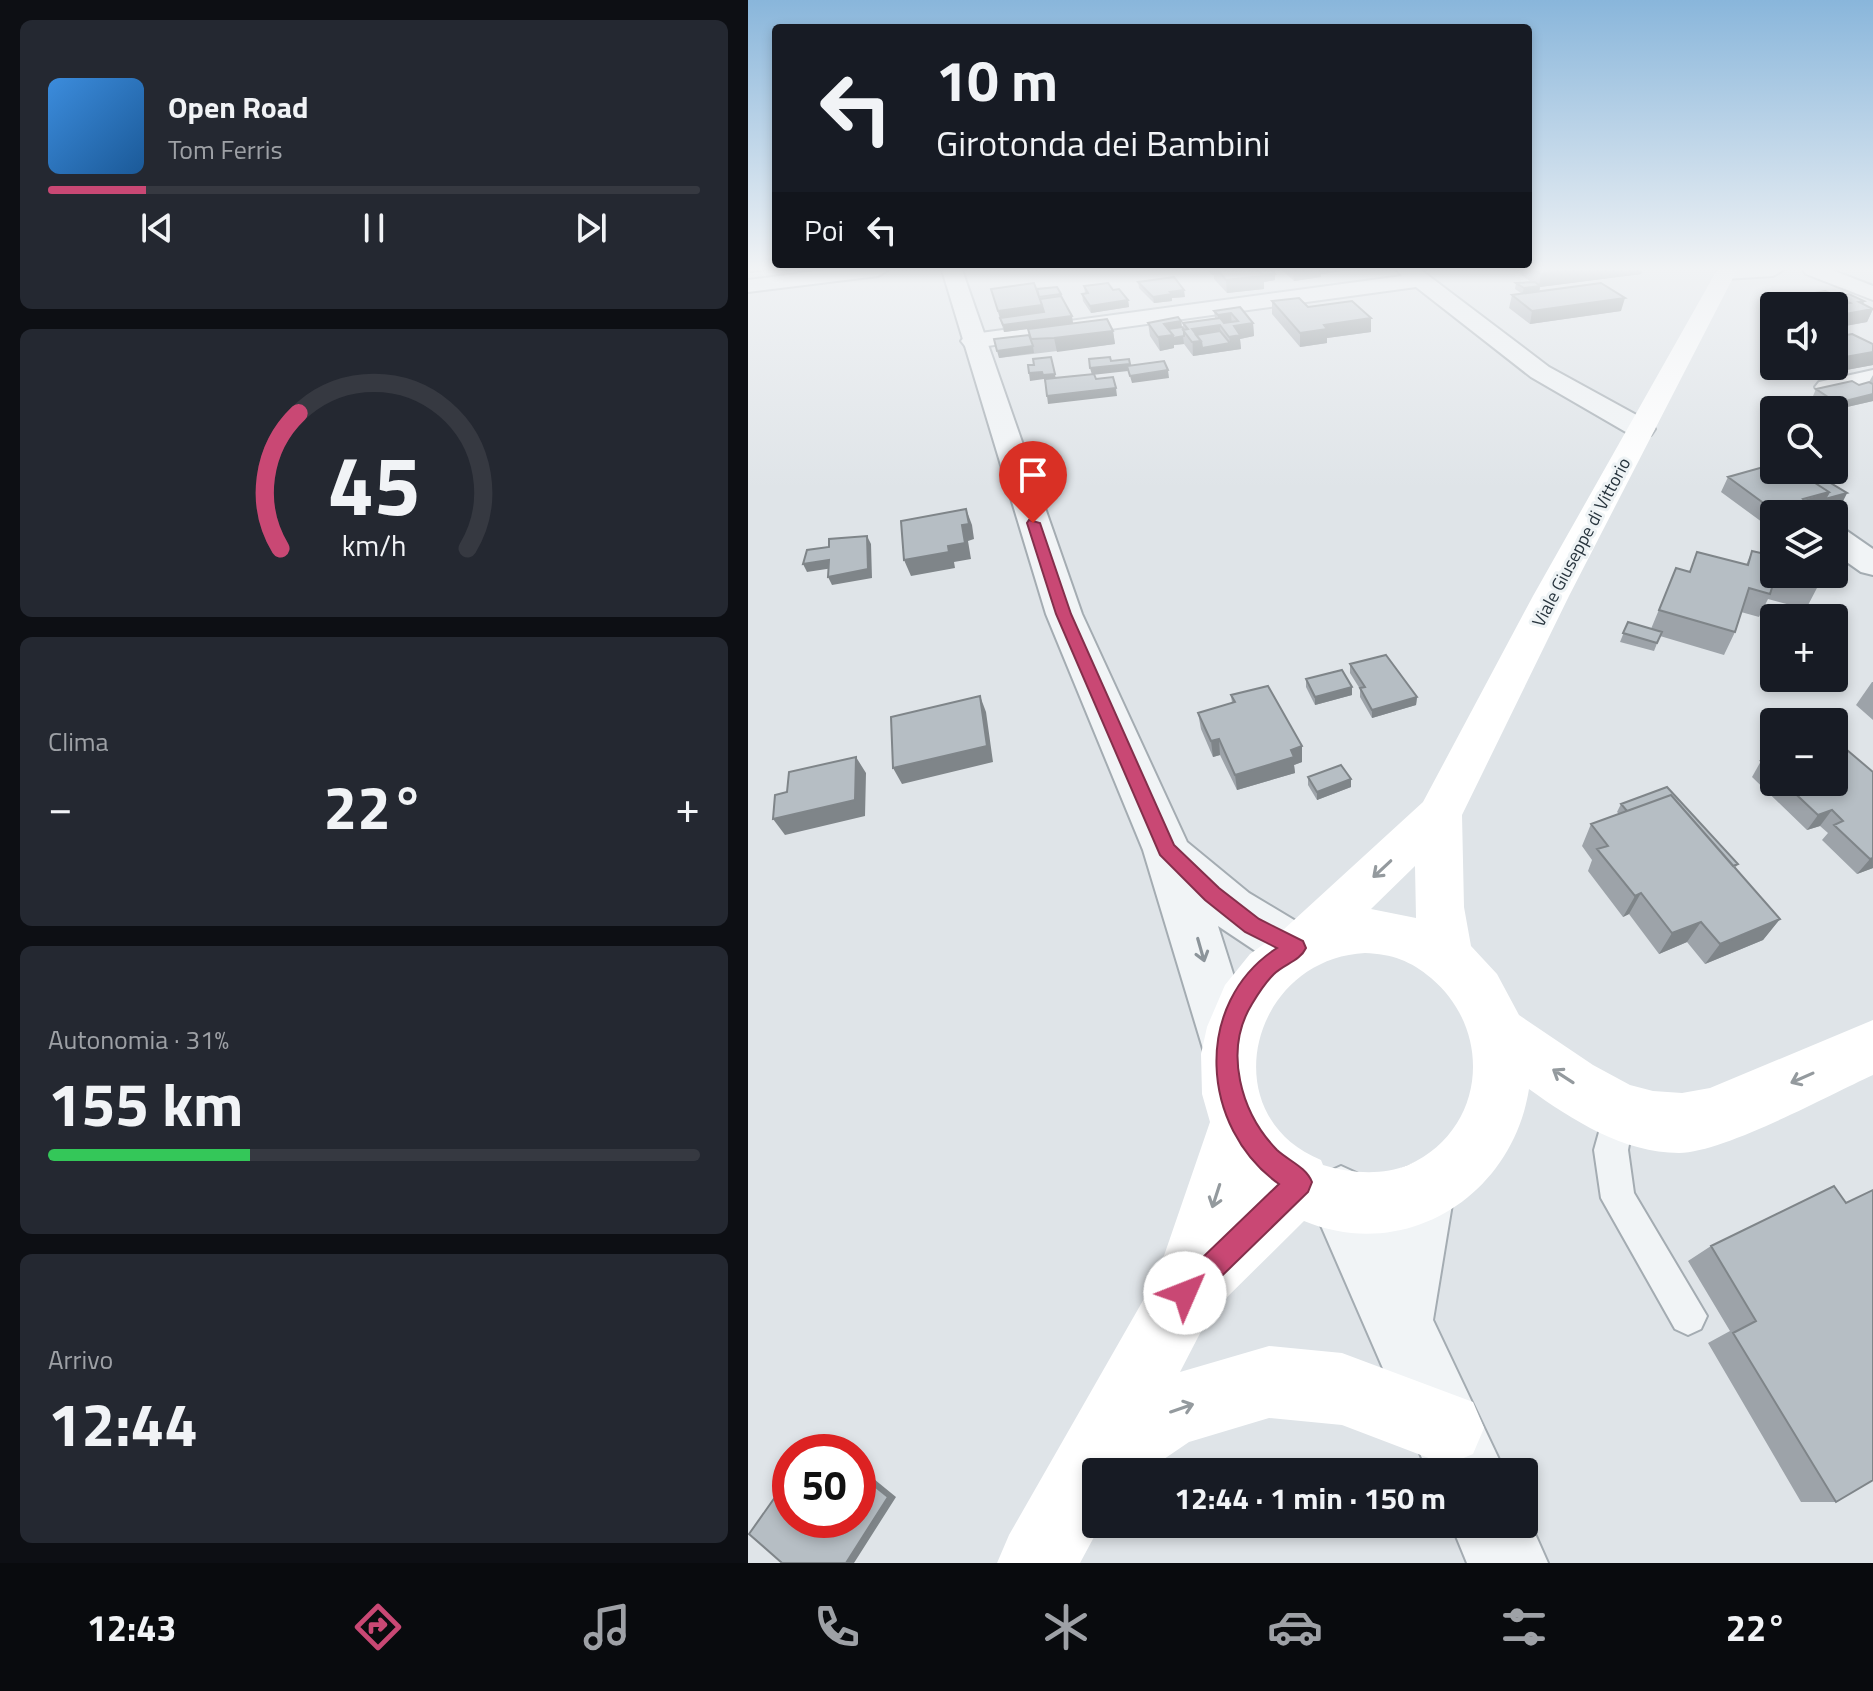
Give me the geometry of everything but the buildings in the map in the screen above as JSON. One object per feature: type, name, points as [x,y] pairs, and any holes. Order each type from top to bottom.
[{"type":"main road","name":"Viale Giuseppe di Vittorio","points":[[1296,948],[1439,815],[1551,596],[1688,343]]},
{"type":"main road","name":"Viale Giuseppe di Vittorio","points":[[1439,815],[1439,907],[1448,961]]},
{"type":"main road","points":[[1375,932],[1413,941],[1448,961],[1479,994],[1499,1034],[1505,1071],[1500,1108],[1484,1143],[1457,1172],[1423,1192],[1382,1201],[1320,1190],[1276,1166],[1255,1145],[1240,1122],[1227,1083],[1227,1043],[1236,1012],[1265,968],[1296,948],[1337,933],[1375,932]]},
{"type":"main road","points":[[1499,1034],[1619,1111],[1636,1119],[1665,1125],[1690,1124],[1711,1118],[1873,1047]]},
{"type":"main road","points":[[1095,1458],[1185,1293],[1240,1122]]},
{"type":"main road","points":[[1185,1293],[1320,1190]]},
{"type":"main road","points":[[1100,1458],[1171,1411],[1269,1382],[1342,1389],[1457,1450]]},
{"type":"main road","points":[[1037,1563],[1082,1481]]},
{"type":"street","points":[[974,343],[1064,614],[1167,850],[1196,935],[1227,1043]]},
{"type":"street","points":[[1502,343],[1540,372],[1641,429]]},
{"type":"street","points":[[1828,387],[1873,378]]},
{"type":"street","points":[[1848,547],[1873,565]]},
{"type":"street","points":[[1167,850],[1212,894],[1252,925],[1296,948]]},
{"type":"street","points":[[1320,1190],[1399,1320],[1457,1450]]},
{"type":"street","points":[[1399,1320],[1423,1192]]},
{"type":"street","points":[[1496,1538],[1508,1563]]},
{"type":"lane","points":[[1619,1111],[1611,1150],[1618,1198],[1688,1316]]},
{"type":"route","points":[[1033,523],[1064,614],[1167,850],[1212,894],[1252,925],[1296,948],[1265,968],[1240,1002],[1227,1043],[1227,1083],[1240,1122],[1255,1145],[1276,1166],[1299,1182],[1185,1293]]}]
